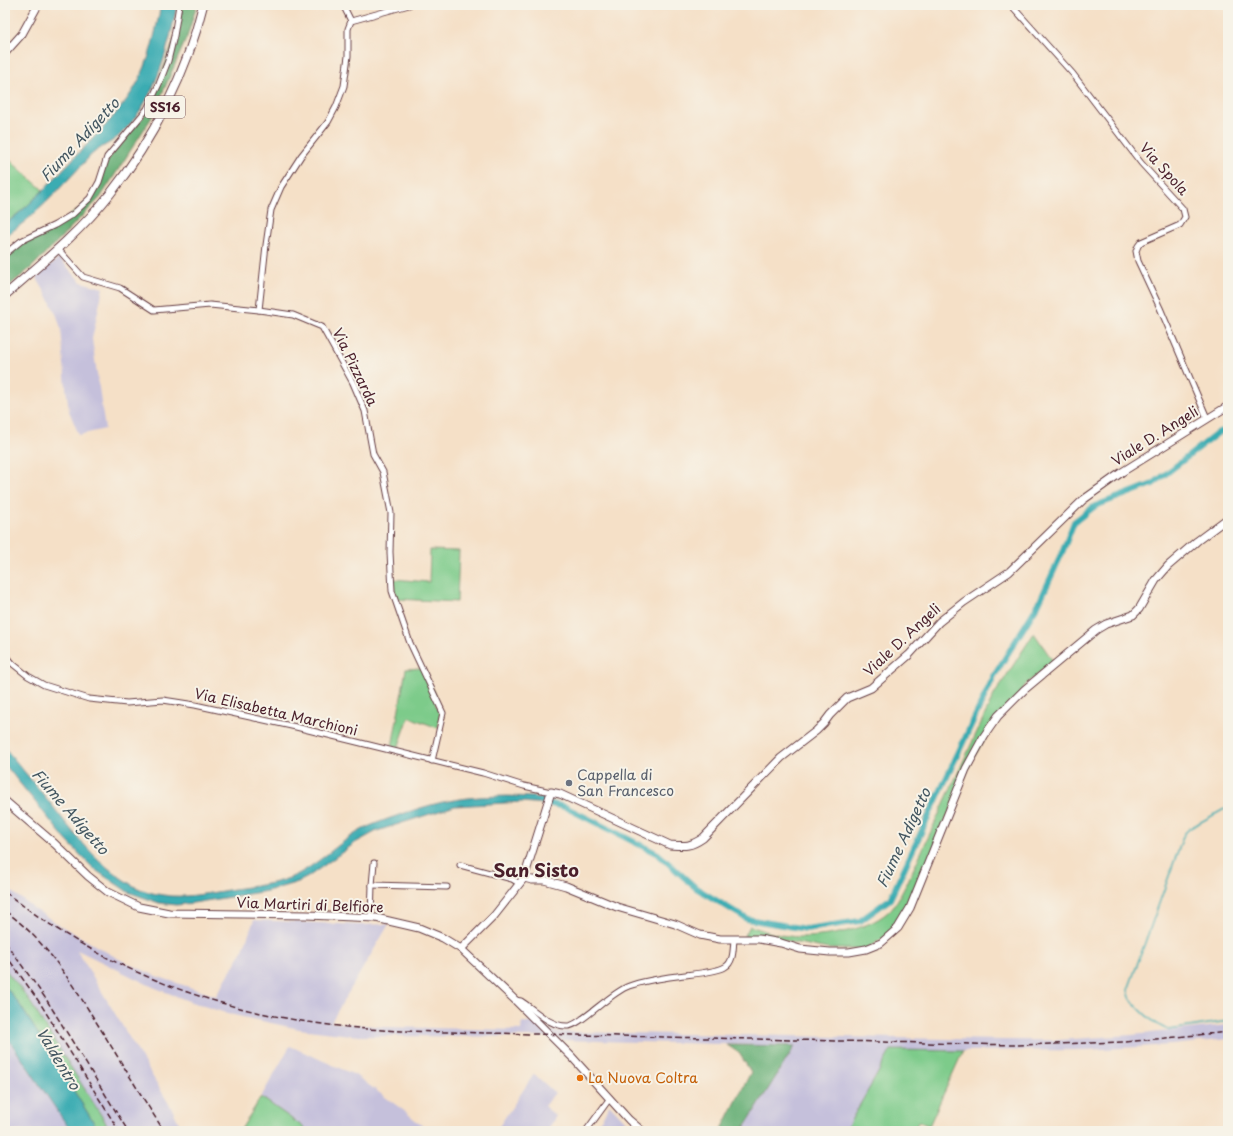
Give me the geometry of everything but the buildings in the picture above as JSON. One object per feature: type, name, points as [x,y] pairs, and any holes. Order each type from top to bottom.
[{"type":"main road","name":"SS16","points":[[5,295],[58,249],[110,195],[126,172],[152,131],[181,74],[203,5]]},
{"type":"street","points":[[5,53],[22,34],[38,5]]},
{"type":"street","points":[[5,254],[21,241],[55,225],[73,214],[90,198],[99,182],[107,157],[146,108],[159,84],[168,61],[180,5]]},
{"type":"street","points":[[259,310],[271,210],[281,187],[301,156],[328,122],[336,107],[344,86],[348,56],[348,29],[351,21],[343,5]]},
{"type":"street","points":[[351,21],[409,5]]},
{"type":"street","name":"Via Spola","points":[[1011,5],[1073,74],[1140,163],[1183,209],[1185,217],[1180,225],[1141,242],[1136,251],[1138,261],[1160,308],[1207,418]]},
{"type":"street","name":"Via Pizzarda","points":[[58,249],[83,277],[120,288],[154,310],[210,305],[293,315],[322,327],[353,383],[365,411],[373,454],[383,472],[392,513],[390,552],[392,591],[410,643],[444,713],[432,761]]},
{"type":"street","name":"Viale D. Angeli","points":[[550,794],[560,794],[670,845],[692,845],[703,838],[782,758],[816,731],[847,698],[871,688],[909,655],[939,622],[964,602],[1009,572],[1084,500],[1122,472],[1228,406]]},
{"type":"street","points":[[460,865],[522,881],[544,880],[566,886],[617,907],[676,924],[700,935],[720,939],[759,939],[781,943],[800,949],[830,952],[849,952],[866,949],[881,943],[898,928],[910,908],[966,769],[984,736],[998,716],[1024,690],[1096,630],[1106,624],[1133,615],[1139,609],[1156,580],[1168,566],[1197,541],[1228,518]]},
{"type":"street","name":"Via Elisabetta Marchioni","points":[[5,654],[13,664],[28,676],[44,685],[89,699],[127,703],[163,700],[189,704],[296,727],[483,773],[550,794]]},
{"type":"street","points":[[462,949],[494,916],[522,881],[550,794]]},
{"type":"street","name":"Via Martiri di Belfiore","points":[[5,801],[108,892],[139,907],[170,913],[307,915],[371,918],[398,922],[419,928],[444,938],[462,949],[515,1000],[572,1057],[629,1120],[642,1131]]},
{"type":"street","points":[[371,918],[374,863]]},
{"type":"street","points":[[372,885],[447,887]]},
{"type":"street","points":[[515,1000],[521,1001],[552,1023],[569,1026],[579,1022],[607,998],[628,986],[676,976],[707,972],[726,967],[732,958],[734,939]]},
{"type":"street","points":[[586,1131],[610,1098]]},
{"type":"shaded area","points":[[59,258],[81,282],[103,288],[92,339],[105,429],[79,435],[69,411],[61,329],[57,316],[47,295],[36,277]]},
{"type":"shaded area","points":[[5,886],[33,908],[61,926],[117,958],[156,976],[216,996],[243,950],[254,920],[360,925],[389,924],[331,1022],[385,1027],[521,1030],[522,1022],[533,1023],[553,1031],[572,1032],[1004,1040],[1058,1040],[1132,1035],[1228,1025],[1228,1039],[1172,1045],[1088,1050],[891,1050],[845,1131],[742,1131],[794,1046],[559,1040],[548,1037],[359,1036],[299,1029],[229,1014],[191,1002],[153,987],[77,950],[172,1109],[183,1131],[111,1131],[27,997],[5,969]]},
{"type":"shaded area","points":[[5,1034],[14,1046],[71,1131],[5,1131]]},
{"type":"shaded area","points":[[290,1046],[355,1075],[429,1131],[304,1131],[305,1129],[261,1097]]},
{"type":"shaded area","points":[[534,1074],[555,1093],[544,1106],[556,1116],[547,1131],[496,1131]]},
{"type":"shaded area","points":[[609,1104],[636,1131],[592,1131],[607,1111]]},
{"type":"green space","points":[[182,5],[197,5],[187,37],[152,117],[100,198],[32,267],[5,289],[5,256],[21,242],[55,227],[90,200],[109,158],[148,111],[176,35]]},
{"type":"green space","points":[[5,156],[43,190],[26,207],[5,224]]},
{"type":"green space","points":[[430,550],[459,551],[457,602],[396,599],[393,579],[429,582]]},
{"type":"green space","points":[[1034,633],[1053,661],[1026,684],[1014,702],[993,726],[972,760],[911,901],[893,932],[866,949],[828,949],[773,938],[744,937],[750,926],[778,935],[799,937],[812,937],[841,933],[879,919],[891,909],[908,881],[994,695]]},
{"type":"green space","points":[[423,668],[438,700],[435,704],[440,714],[438,728],[409,717],[398,748],[392,747],[406,669]]},
{"type":"green space","points":[[5,969],[27,997],[111,1131],[99,1131],[20,1005],[5,986]]},
{"type":"green space","points":[[727,1045],[795,1046],[742,1131],[721,1131],[751,1072],[739,1053]]},
{"type":"green space","points":[[891,1050],[963,1051],[929,1126],[919,1121],[913,1131],[845,1131]]},
{"type":"green space","points":[[261,1097],[306,1129],[304,1131],[240,1131]]},
{"type":"water","points":[[161,5],[177,5],[164,58],[151,92],[142,108],[119,136],[92,154],[35,213],[5,236],[5,224],[31,203],[104,126],[121,107],[135,87],[145,68]]},
{"type":"water","points":[[5,748],[77,837],[111,871],[138,888],[155,894],[172,896],[186,896],[264,885],[290,878],[308,868],[366,827],[401,814],[435,804],[481,797],[520,796],[546,798],[544,804],[522,802],[455,806],[377,831],[355,843],[308,877],[298,882],[267,891],[177,905],[159,903],[128,892],[94,869],[66,840],[5,765]]},
{"type":"water","points":[[5,986],[20,1005],[99,1131],[71,1131],[5,1034]]},
{"type":"waterway","name":"Fiume Adigetto","points":[[543,802],[565,807],[658,854],[696,888],[747,919],[806,929],[860,921],[890,899],[994,676],[1039,603],[1062,553],[1074,522],[1095,506],[1153,484],[1219,432],[1228,430]]},
{"type":"waterway","points":[[1228,807],[1190,828],[1184,834],[1128,990],[1129,996],[1143,1013],[1159,1025],[1169,1030],[1228,1021]]},
{"type":"railway","points":[[5,892],[50,924],[96,952],[143,975],[192,994],[243,1009],[294,1020],[348,1027],[402,1031],[1014,1045],[1125,1042],[1228,1032]]},
{"type":"railway","points":[[5,911],[34,936],[58,964],[90,1012],[164,1131]]},
{"type":"railway","points":[[5,942],[46,999],[128,1131]]},
{"type":"railway","points":[[5,954],[40,1003],[119,1131]]},
{"type":"place","name":"Cappella di San Francesco","points":[[569,783]]},
{"type":"place","name":"La Nuova Coltra","points":[[580,1078]]},
{"type":"district","name":"San Sisto","points":[[536,871]]},
{"type":"water label","name":"Valdentro","points":[[58,1059]]}]
